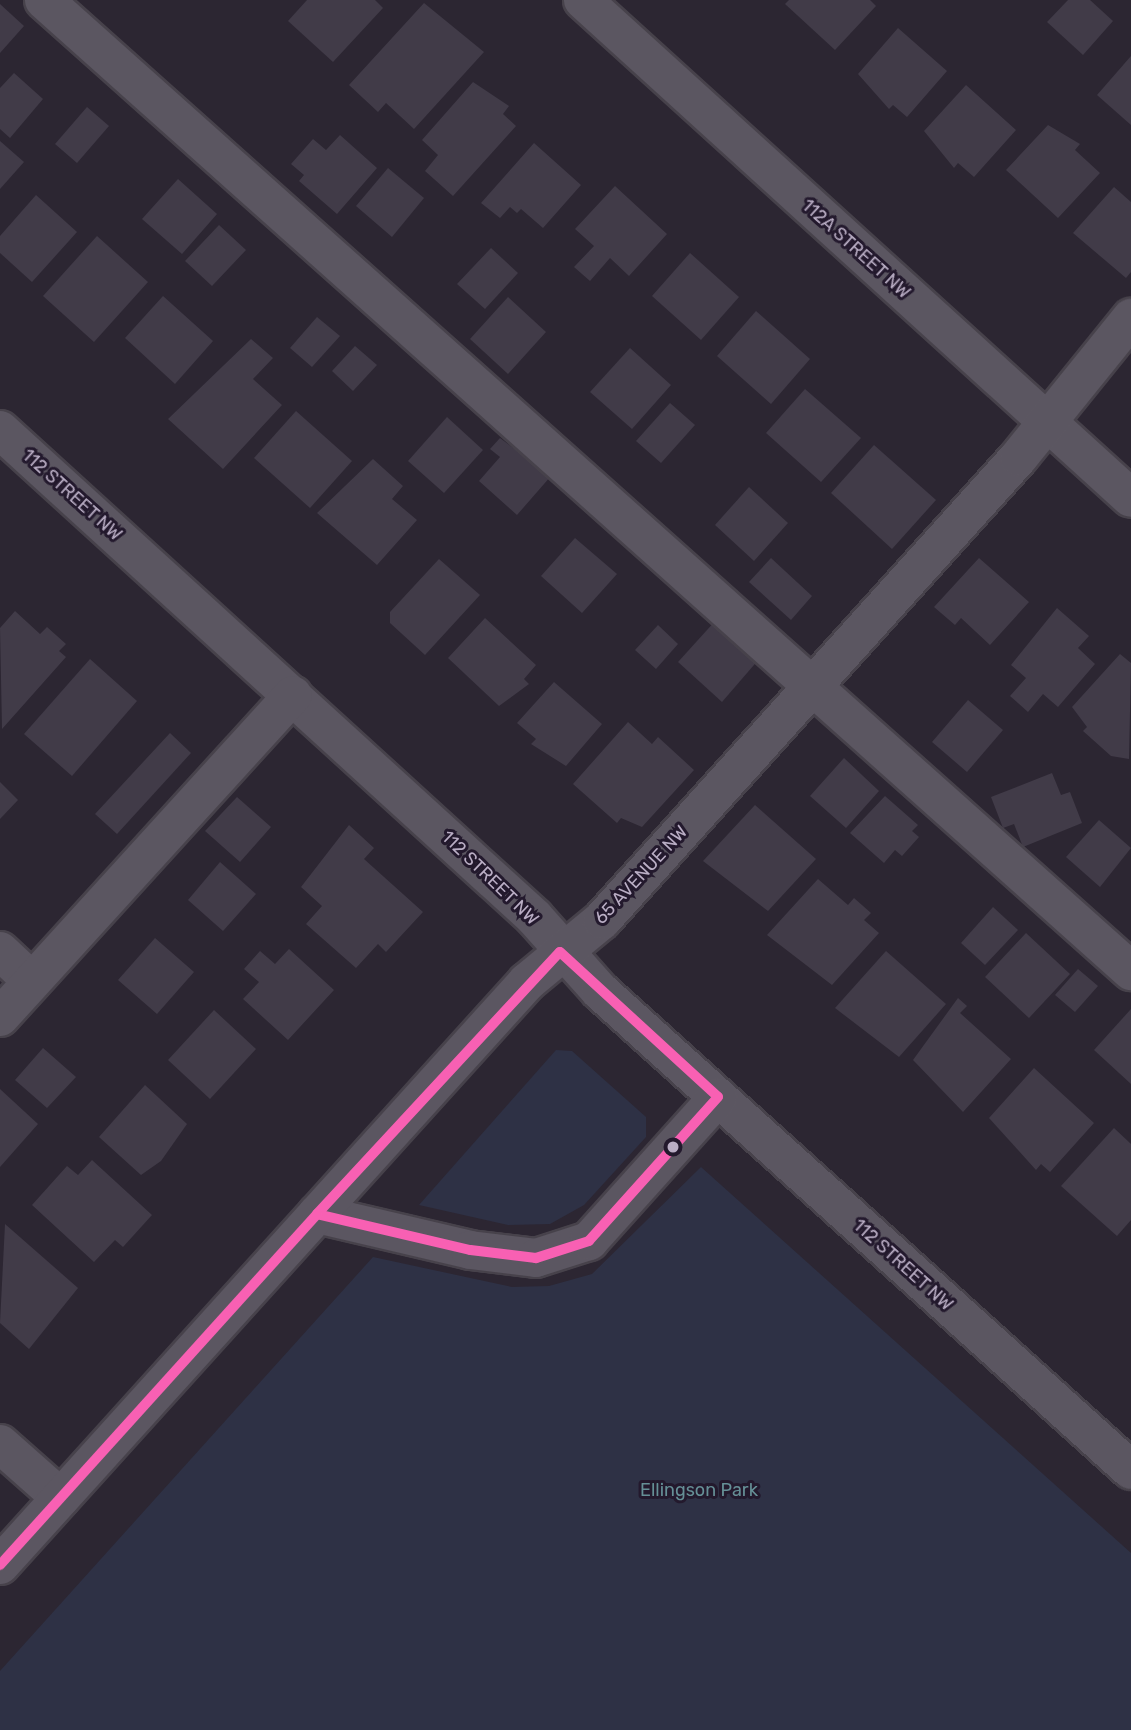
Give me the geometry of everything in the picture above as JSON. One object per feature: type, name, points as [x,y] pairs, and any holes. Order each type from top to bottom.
[{"type":"street","points":[[44,0],[1131,971]]},
{"type":"street","name":"112A STREET NW","points":[[583,0],[1131,498]]},
{"type":"street","name":"65 AVENUE NW","points":[[0,1565],[317,1214],[560,951],[602,920],[1048,423],[1131,318]]},
{"type":"street","name":"112 STREET NW","points":[[0,430],[534,917],[560,951],[718,1097],[1131,1470]]},
{"type":"street","points":[[0,1017],[293,695]]},
{"type":"street","points":[[0,951],[32,981]]},
{"type":"street","points":[[317,1214],[470,1250],[536,1258],[589,1241],[718,1097]]},
{"type":"street","points":[[0,1444],[61,1498]]},
{"type":"green space","points":[[556,1050],[572,1051],[646,1117],[646,1137],[584,1205],[550,1224],[508,1225],[419,1205]]},
{"type":"green space","name":"Ellingson Park","points":[[701,1167],[1131,1553],[1131,1730],[0,1730],[0,1671],[373,1257],[512,1287],[549,1286],[592,1274]]},
{"type":"building","points":[[307,0],[375,0],[383,8],[333,62],[288,21]]},
{"type":"building","points":[[789,0],[870,0],[876,6],[835,50],[785,4]]},
{"type":"building","points":[[1068,0],[1090,0],[1113,21],[1083,55],[1047,22]]},
{"type":"building","points":[[424,3],[484,52],[414,129],[386,103],[378,112],[349,85]]},
{"type":"building","points":[[0,4],[24,26],[0,53]]},
{"type":"building","points":[[898,28],[947,71],[907,117],[893,105],[889,109],[858,74]]},
{"type":"building","points":[[1131,56],[1131,125],[1097,95]]},
{"type":"building","points":[[14,73],[43,99],[10,138],[0,129],[0,88]]},
{"type":"building","points":[[473,82],[509,106],[503,114],[516,126],[453,196],[425,171],[438,155],[422,140]]},
{"type":"building","points":[[966,85],[1016,130],[974,177],[958,163],[954,168],[924,131]]},
{"type":"building","points":[[87,107],[109,126],[77,163],[55,144]]},
{"type":"building","points":[[1048,125],[1080,144],[1075,150],[1100,173],[1058,218],[1006,170]]},
{"type":"building","points":[[340,135],[377,168],[337,214],[299,181],[304,175],[291,164],[313,139],[326,150]]},
{"type":"building","points":[[0,141],[24,162],[0,189]]},
{"type":"building","points":[[534,143],[581,185],[543,228],[521,209],[517,213],[510,207],[500,218],[481,203]]},
{"type":"building","points":[[388,168],[424,198],[392,237],[356,206]]},
{"type":"building","points":[[178,179],[217,214],[182,254],[142,219]]},
{"type":"building","points":[[615,186],[667,234],[629,276],[610,258],[590,281],[574,267],[594,246],[575,229]]},
{"type":"building","points":[[1114,187],[1131,202],[1131,272],[1126,278],[1073,233]]},
{"type":"building","points":[[36,195],[77,232],[32,282],[0,253],[0,236]]},
{"type":"building","points":[[219,225],[246,250],[212,286],[185,261]]},
{"type":"building","points":[[97,236],[148,282],[94,342],[43,296]]},
{"type":"building","points":[[491,248],[518,273],[485,309],[457,284]]},
{"type":"building","points":[[690,253],[739,297],[701,340],[652,296]]},
{"type":"building","points":[[163,296],[213,341],[175,384],[125,338]]},
{"type":"building","points":[[508,297],[546,332],[508,374],[470,339]]},
{"type":"building","points":[[756,311],[810,359],[771,404],[717,356]]},
{"type":"building","points":[[317,317],[340,336],[312,367],[290,348]]},
{"type":"building","points":[[251,339],[273,358],[253,379],[282,405],[223,469],[168,419]]},
{"type":"building","points":[[355,346],[377,365],[353,391],[332,371]]},
{"type":"building","points":[[630,348],[671,385],[632,429],[590,392]]},
{"type":"building","points":[[805,389],[861,438],[821,482],[766,433]]},
{"type":"building","points":[[670,403],[695,425],[661,463],[636,441]]},
{"type":"building","points":[[296,411],[352,461],[310,508],[254,458]]},
{"type":"building","points":[[447,417],[483,450],[444,493],[408,461]]},
{"type":"building","points":[[500,438],[551,476],[517,515],[479,481],[500,457],[490,449]]},
{"type":"building","points":[[874,445],[936,500],[892,549],[831,493]]},
{"type":"building","points":[[373,459],[403,486],[392,499],[417,520],[377,565],[317,513]]},
{"type":"building","points":[[749,487],[788,523],[754,561],[715,525]]},
{"type":"building","points":[[575,538],[617,574],[582,613],[541,576]]},
{"type":"building","points":[[771,558],[812,596],[791,620],[749,582]]},
{"type":"building","points":[[979,558],[1029,602],[990,645],[961,618],[955,625],[934,607]]},
{"type":"building","points":[[439,559],[480,595],[425,655],[390,623],[390,612]]},
{"type":"building","points":[[1057,608],[1089,636],[1078,648],[1095,664],[1058,707],[1043,694],[1028,712],[1010,696],[1026,678],[1011,665]]},
{"type":"building","points":[[15,611],[40,634],[47,627],[66,644],[59,651],[66,657],[2,729],[0,628]]},
{"type":"building","points":[[485,618],[536,665],[524,679],[529,684],[499,706],[448,658]]},
{"type":"building","points":[[717,619],[760,658],[722,702],[678,662]]},
{"type":"building","points":[[658,625],[678,644],[656,669],[635,650]]},
{"type":"building","points":[[1120,654],[1131,663],[1129,759],[1111,756],[1083,731],[1087,727],[1072,707]]},
{"type":"building","points":[[90,659],[137,701],[72,776],[24,734]]},
{"type":"building","points":[[554,682],[602,724],[566,766],[531,744],[536,739],[517,723]]},
{"type":"building","points":[[968,700],[1003,730],[967,772],[932,742]]},
{"type":"building","points":[[628,722],[652,744],[658,737],[694,770],[642,827],[621,818],[617,823],[573,784]]},
{"type":"building","points":[[170,733],[191,753],[117,834],[95,814]]},
{"type":"building","points":[[844,758],[879,791],[846,828],[810,796]]},
{"type":"building","points":[[1052,773],[1061,795],[1070,792],[1082,823],[1023,847],[1014,824],[1003,828],[991,797]]},
{"type":"building","points":[[0,782],[18,800],[0,819]]},
{"type":"building","points":[[885,796],[918,825],[912,831],[919,837],[902,856],[895,850],[884,863],[850,833]]},
{"type":"building","points":[[237,797],[271,827],[240,862],[205,831]]},
{"type":"building","points":[[755,805],[816,859],[768,911],[703,861]]},
{"type":"building","points":[[1099,820],[1131,848],[1100,887],[1066,857]]},
{"type":"building","points":[[349,825],[374,848],[364,859],[423,912],[386,952],[378,944],[356,968],[306,924],[322,906],[301,887]]},
{"type":"building","points":[[220,862],[256,894],[223,931],[188,900]]},
{"type":"building","points":[[818,879],[848,905],[854,898],[871,913],[864,920],[879,933],[832,985],[767,935]]},
{"type":"building","points":[[993,907],[1018,930],[985,965],[961,943]]},
{"type":"building","points":[[1026,933],[1070,974],[1029,1018],[985,977]]},
{"type":"building","points":[[155,938],[194,972],[157,1014],[118,980]]},
{"type":"building","points":[[289,949],[334,990],[288,1040],[243,999],[259,982],[244,969],[260,951],[275,964]]},
{"type":"building","points":[[886,951],[946,1004],[899,1057],[835,1008]]},
{"type":"building","points":[[1078,969],[1098,986],[1075,1012],[1055,995]]},
{"type":"building","points":[[958,998],[967,1006],[960,1013],[1011,1059],[963,1112],[913,1060]]},
{"type":"building","points":[[1131,1009],[1131,1084],[1094,1050]]},
{"type":"building","points":[[214,1010],[256,1049],[210,1099],[168,1060]]},
{"type":"building","points":[[43,1048],[76,1077],[47,1108],[15,1080]]},
{"type":"building","points":[[1034,1068],[1094,1123],[1050,1172],[1041,1164],[1036,1170],[989,1118]]},
{"type":"building","points":[[145,1085],[187,1124],[161,1161],[141,1175],[99,1137]]},
{"type":"building","points":[[0,1089],[38,1124],[0,1167]]},
{"type":"building","points":[[1114,1128],[1131,1144],[1131,1220],[1117,1236],[1061,1186]]},
{"type":"building","points":[[92,1160],[152,1215],[123,1247],[115,1240],[94,1262],[32,1205],[67,1166],[78,1175]]},
{"type":"building","points":[[5,1224],[78,1288],[29,1349],[0,1323]]},
{"type":"transit line","points":[[560,952],[718,1097],[589,1241],[536,1258],[470,1250],[317,1214],[560,952]]},
{"type":"transit line","points":[[0,1565],[317,1214]]}]
